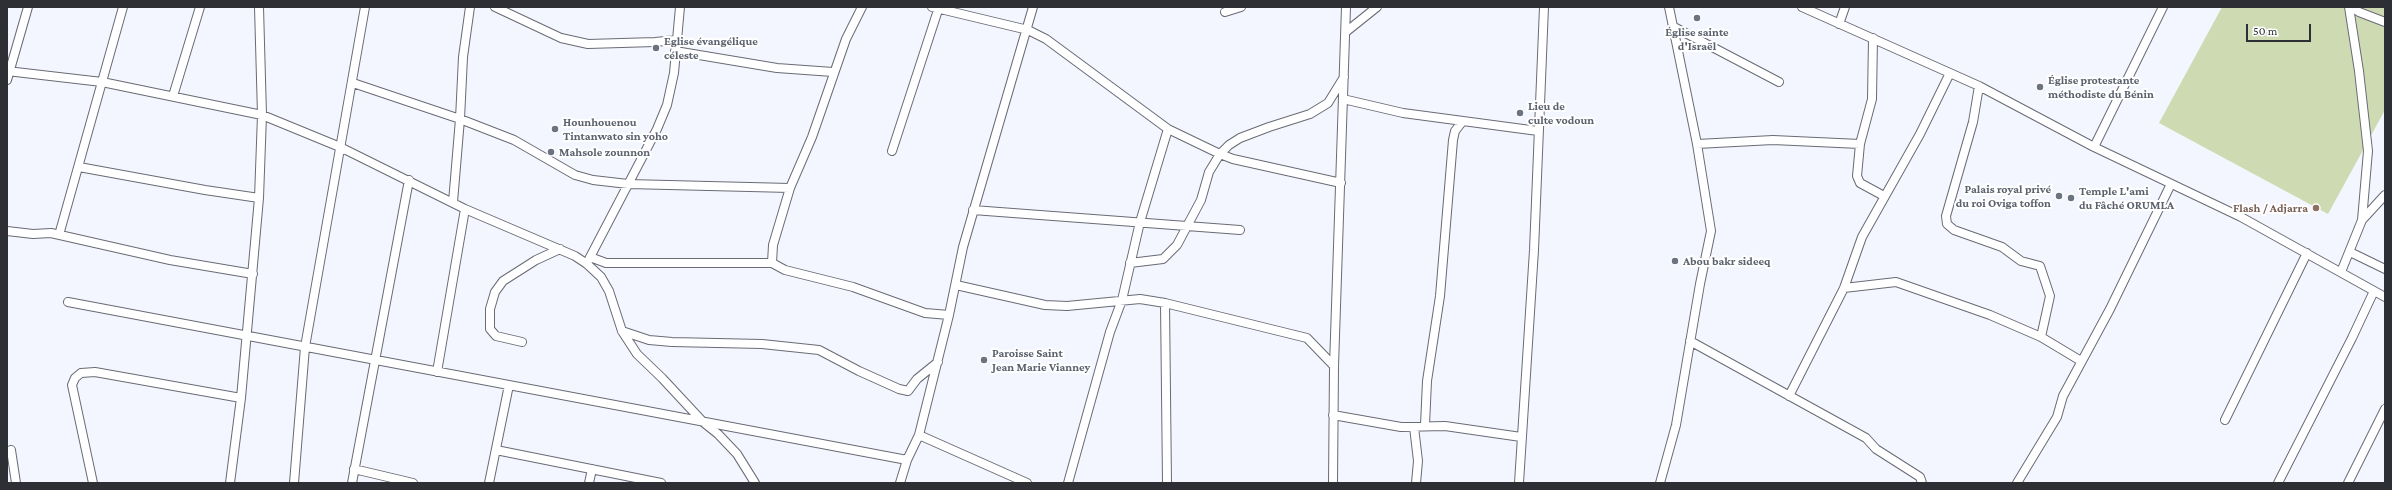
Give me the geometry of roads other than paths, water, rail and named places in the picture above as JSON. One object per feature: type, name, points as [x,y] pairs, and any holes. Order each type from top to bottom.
[{"type":"street","points":[[7,80],[8,71],[28,7]]},
{"type":"street","points":[[59,235],[123,7]]},
{"type":"street","points":[[173,96],[200,7]]},
{"type":"street","points":[[230,483],[241,398],[245,335],[253,274],[259,198],[262,115],[259,7]]},
{"type":"street","points":[[294,483],[305,347],[340,147],[353,83],[365,7]]},
{"type":"street","points":[[453,202],[460,119],[463,57],[470,7]]},
{"type":"street","points":[[495,7],[561,38],[588,44],[676,40]]},
{"type":"street","points":[[589,260],[657,129],[667,105],[671,93],[680,7]]},
{"type":"street","points":[[772,263],[773,245],[790,188],[812,137],[833,72],[846,39],[862,7]]},
{"type":"street","points":[[900,483],[907,460],[919,435],[949,315],[963,247],[1028,30],[1033,7]]},
{"type":"street","points":[[1225,12],[1240,7]]},
{"type":"street","points":[[1332,483],[1334,366],[1344,75],[1347,31],[1346,7]]},
{"type":"street","points":[[1347,31],[1377,7]]},
{"type":"street","points":[[1520,483],[1534,250],[1544,7]]},
{"type":"street","points":[[1660,483],[1676,425],[1711,231],[1697,144],[1669,7]]},
{"type":"street","points":[[1802,7],[1979,86],[2094,147],[2307,253],[2385,297]]},
{"type":"street","points":[[1839,24],[1845,7]]},
{"type":"street","points":[[2094,147],[2163,7]]},
{"type":"street","points":[[2341,272],[2362,220],[2368,151],[2359,71],[2349,7]]},
{"type":"street","points":[[2352,7],[2359,12],[2385,22]]},
{"type":"street","points":[[892,151],[937,8],[1028,30],[1046,39],[1168,128],[1220,154],[1233,159],[1341,183]]},
{"type":"street","points":[[1674,27],[1779,82]]},
{"type":"street","points":[[1873,38],[1872,99],[1860,144],[1857,176],[1860,183],[1884,196]]},
{"type":"street","points":[[676,51],[777,68],[833,72]]},
{"type":"street","points":[[8,71],[102,82],[262,115],[340,147],[466,209],[589,260],[606,263],[772,263],[785,270],[853,287],[919,312],[949,315]]},
{"type":"street","points":[[1789,396],[1844,288],[1862,237],[1920,134],[1950,73]]},
{"type":"street","points":[[1130,263],[1163,259],[1178,245],[1187,224],[1193,218],[1209,172],[1220,154],[1240,138],[1310,114],[1328,103],[1344,75]]},
{"type":"street","points":[[353,83],[460,119],[514,140],[575,175],[593,180],[628,184],[790,188]]},
{"type":"street","points":[[1979,86],[1973,122],[1946,216],[1947,224],[1954,230],[2002,247],[2022,262],[2040,266],[2050,296],[2041,337]]},
{"type":"street","points":[[1344,99],[1403,113],[1538,131]]},
{"type":"street","points":[[1425,425],[1428,381],[1440,296],[1453,140],[1455,131],[1462,122]]},
{"type":"street","points":[[1068,483],[1110,332],[1122,300],[1140,222],[1168,128]]},
{"type":"street","points":[[1697,144],[1773,140],[1860,144]]},
{"type":"street","points":[[78,167],[205,190],[259,198]]},
{"type":"street","points":[[352,483],[409,180]]},
{"type":"street","points":[[2017,483],[2057,417],[2063,396],[2110,310],[2171,184]]},
{"type":"street","points":[[2362,220],[2385,195]]},
{"type":"street","points":[[437,372],[466,209]]},
{"type":"street","points":[[973,210],[1187,224],[1240,230]]},
{"type":"street","points":[[7,231],[59,235],[170,260],[253,274]]},
{"type":"street","points":[[522,342],[496,336],[490,330],[490,309],[495,292],[504,281],[536,260],[560,249]]},
{"type":"street","points":[[2350,252],[2385,269]]},
{"type":"street","points":[[2224,420],[2307,253]]},
{"type":"street","points":[[589,260],[609,291],[622,330],[637,354],[662,378],[703,422],[718,434],[737,454],[755,483]]},
{"type":"street","points":[[1844,288],[1896,282],[1990,315],[2041,337],[2081,361]]},
{"type":"street","points":[[956,285],[1045,305],[1067,306],[1140,299],[1165,303],[1307,338],[1334,366]]},
{"type":"street","points":[[2278,483],[2352,338],[2374,291]]},
{"type":"street","points":[[68,302],[907,460]]},
{"type":"street","points":[[1165,303],[1167,483]]},
{"type":"street","points":[[622,330],[649,340],[762,344],[818,350],[859,371],[899,389],[908,391],[917,380],[938,362]]},
{"type":"street","points":[[1690,341],[1866,438],[1876,450],[1920,477],[1922,483]]},
{"type":"street","points":[[93,483],[72,385],[75,378],[81,373],[95,372],[241,398]]},
{"type":"street","points":[[489,483],[509,385]]},
{"type":"street","points":[[2348,483],[2385,409]]},
{"type":"street","points":[[1333,415],[1383,425],[1414,427],[1425,425],[1445,426],[1522,437]]},
{"type":"street","points":[[1414,427],[1418,461],[1416,483]]},
{"type":"street","points":[[919,435],[1027,483]]},
{"type":"street","points":[[11,450],[16,483]]},
{"type":"street","points":[[496,450],[661,483]]},
{"type":"street","points":[[354,469],[413,483]]},
{"type":"street","points":[[589,483],[592,469]]},
{"type":"place","name":"Église sainte d'Israël","points":[[1697,18]]},
{"type":"place","name":"Eglise évangélique céleste","points":[[656,48]]},
{"type":"place","name":"Église protestante méthodiste du Bénin","points":[[2040,87]]},
{"type":"place","name":"Lieu de culte vodoun","points":[[1520,113]]},
{"type":"place","name":"Hounhouenou Tintanwato sin yoho","points":[[555,129]]},
{"type":"place","name":"Mahsole zounnon","points":[[551,152]]},
{"type":"place","name":"Palais royal privé du roi Oviga toffon","points":[[2059,196]]},
{"type":"place","name":"Temple L'ami du Fâché ORUMLA","points":[[2071,198]]},
{"type":"place","name":"Flash / Adjarra","points":[[2316,208]]},
{"type":"place","name":"Abou bakr sideeq","points":[[1675,261]]},
{"type":"place","name":"Paroisse Saint Jean Marie Vianney","points":[[984,360]]}]
